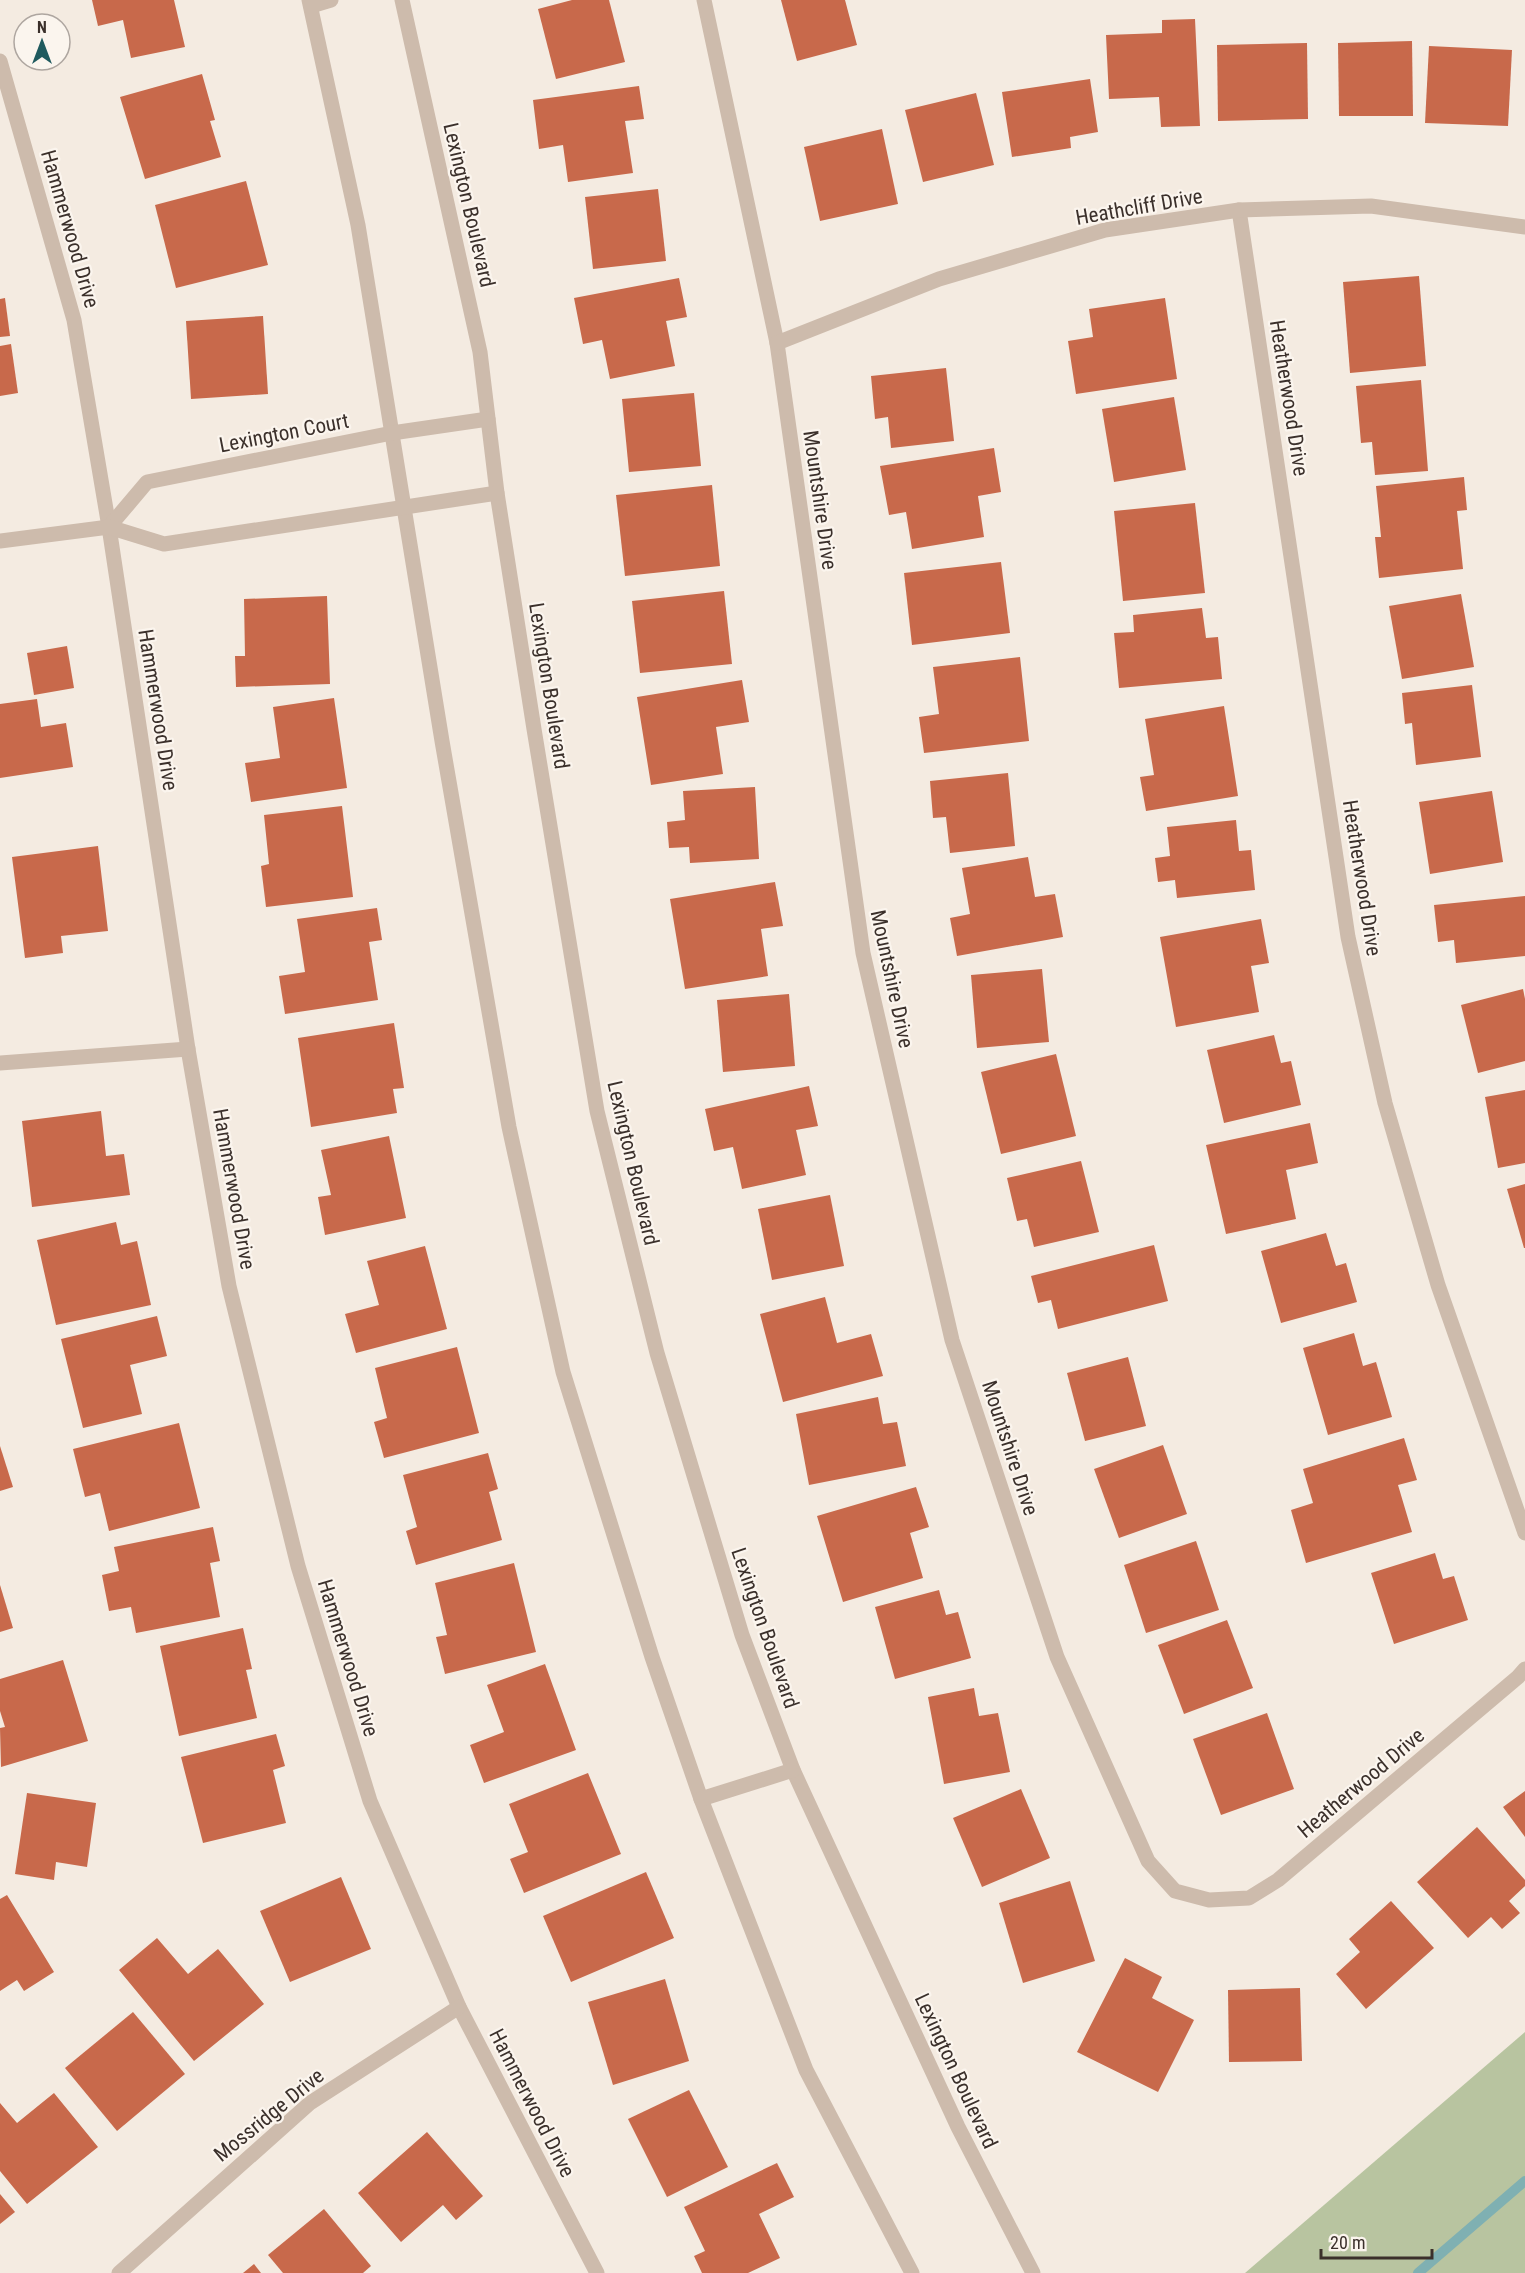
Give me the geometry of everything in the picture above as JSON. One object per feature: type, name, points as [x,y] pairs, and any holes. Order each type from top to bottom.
[{"type":"street","points":[[331,0],[310,3],[358,225],[403,507],[509,1127],[563,1372],[652,1657],[701,1799],[806,2070],[912,2273]]},
{"type":"street","name":"Lexington Boulevard","points":[[402,0],[480,352],[497,494],[597,1111],[660,1365],[742,1635],[793,1770],[958,2127],[1033,2273]]},
{"type":"street","name":"Mountshire Drive","points":[[704,0],[777,343],[863,954],[952,1341],[1057,1657],[1148,1861],[1175,1891],[1209,1900]]},
{"type":"street","name":"Hammerwood Drive","points":[[0,61],[74,320],[109,527],[188,1049],[229,1286],[298,1566],[370,1801],[459,2007],[597,2273]]},
{"type":"street","name":"Heathcliff Drive","points":[[777,343],[939,279],[1105,230],[1239,210],[1371,206],[1525,226]]},
{"type":"street","name":"Heatherwood Drive","points":[[1239,210],[1348,937],[1385,1103],[1438,1285],[1525,1533]]},
{"type":"street","name":"Lexington Court","points":[[109,527],[147,482],[392,433],[488,418]]},
{"type":"street","points":[[0,541],[109,527],[164,544],[497,494]]},
{"type":"street","points":[[0,1063],[188,1049]]},
{"type":"street","name":"Heatherwood Drive","points":[[1209,1900],[1249,1898],[1278,1880],[1525,1670]]},
{"type":"street","points":[[701,1799],[793,1770]]},
{"type":"street","name":"Mossridge Drive","points":[[119,2273],[310,2103],[459,2007]]},
{"type":"green space","points":[[1525,2032],[1525,2273],[1245,2273]]},
{"type":"building","points":[[92,0],[174,0],[185,47],[131,58],[123,20],[98,26]]},
{"type":"building","points":[[572,0],[609,0],[625,62],[556,79],[538,9]]},
{"type":"building","points":[[781,0],[845,0],[857,45],[797,61]]},
{"type":"building","points":[[1195,19],[1200,126],[1161,127],[1159,97],[1109,99],[1106,35],[1162,33],[1162,20]]},
{"type":"building","points":[[1412,41],[1413,116],[1339,116],[1338,43]]},
{"type":"building","points":[[1307,43],[1308,119],[1218,121],[1217,45]]},
{"type":"building","points":[[1429,46],[1512,50],[1508,126],[1425,123]]},
{"type":"building","points":[[202,74],[215,120],[210,121],[221,157],[145,179],[120,97]]},
{"type":"building","points":[[1090,79],[1098,132],[1070,137],[1071,148],[1012,157],[1002,92]]},
{"type":"building","points":[[639,86],[644,119],[625,121],[633,173],[568,182],[563,145],[539,149],[533,100]]},
{"type":"building","points":[[976,93],[994,165],[923,182],[905,110]]},
{"type":"building","points":[[882,129],[898,204],[820,221],[804,147]]},
{"type":"building","points":[[246,181],[268,265],[176,288],[155,205]]},
{"type":"building","points":[[658,189],[666,261],[593,269],[585,197]]},
{"type":"building","points":[[1419,276],[1426,366],[1350,373],[1343,282]]},
{"type":"building","points":[[679,278],[687,317],[666,321],[675,366],[610,379],[602,340],[583,344],[574,298]]},
{"type":"building","points":[[5,298],[10,336],[0,337],[0,299]]},
{"type":"building","points":[[1165,298],[1177,379],[1076,394],[1068,341],[1093,337],[1089,309]]},
{"type":"building","points":[[263,316],[268,394],[191,399],[186,321]]},
{"type":"building","points":[[11,344],[18,393],[0,396],[0,346]]},
{"type":"building","points":[[946,368],[954,441],[891,448],[888,417],[875,419],[871,376]]},
{"type":"building","points":[[1421,380],[1428,471],[1375,475],[1372,442],[1361,443],[1356,386]]},
{"type":"building","points":[[694,393],[701,466],[629,472],[622,399]]},
{"type":"building","points":[[1174,397],[1186,470],[1114,482],[1102,409]]},
{"type":"building","points":[[994,448],[1001,492],[978,496],[984,537],[912,549],[906,512],[889,515],[880,466]]},
{"type":"building","points":[[1464,477],[1467,510],[1457,511],[1463,569],[1379,578],[1375,537],[1381,537],[1376,486]]},
{"type":"building","points":[[712,485],[720,566],[625,576],[616,495]]},
{"type":"building","points":[[1195,503],[1205,593],[1123,601],[1114,511]]},
{"type":"building","points":[[1001,562],[1010,633],[912,645],[904,573]]},
{"type":"building","points":[[724,591],[732,664],[640,673],[632,601]]},
{"type":"building","points":[[1461,594],[1474,667],[1402,679],[1389,606]]},
{"type":"building","points":[[327,596],[330,684],[236,687],[235,656],[245,656],[244,599]]},
{"type":"building","points":[[1202,608],[1206,638],[1218,637],[1222,679],[1119,688],[1114,633],[1134,632],[1133,615]]},
{"type":"building","points":[[67,646],[74,688],[34,695],[27,653]]},
{"type":"building","points":[[1020,657],[1029,741],[924,753],[919,717],[939,714],[933,667]]},
{"type":"building","points":[[742,680],[749,722],[716,727],[723,774],[651,785],[637,697]]},
{"type":"building","points":[[1472,685],[1481,757],[1416,765],[1412,723],[1405,724],[1402,693]]},
{"type":"building","points":[[334,698],[347,788],[251,802],[245,763],[280,758],[273,707]]},
{"type":"building","points":[[37,699],[41,727],[66,723],[73,767],[0,778],[0,704]]},
{"type":"building","points":[[1224,706],[1238,796],[1146,811],[1140,777],[1154,775],[1145,719]]},
{"type":"building","points":[[1008,773],[1015,846],[950,853],[946,817],[933,818],[930,781]]},
{"type":"building","points":[[755,787],[759,859],[690,863],[689,847],[669,848],[667,822],[685,820],[683,791]]},
{"type":"building","points":[[1492,791],[1503,862],[1430,874],[1419,802]]},
{"type":"building","points":[[342,806],[353,897],[266,907],[261,866],[269,864],[264,815]]},
{"type":"building","points":[[1236,820],[1239,851],[1251,850],[1255,890],[1177,898],[1175,880],[1158,882],[1155,858],[1170,856],[1167,827]]},
{"type":"building","points":[[98,846],[108,931],[61,936],[63,953],[25,958],[12,857]]},
{"type":"building","points":[[1028,857],[1035,897],[1055,894],[1063,937],[957,956],[950,918],[970,914],[962,868]]},
{"type":"building","points":[[775,882],[783,926],[761,929],[768,976],[685,989],[670,899]]},
{"type":"building","points":[[1525,896],[1525,956],[1456,963],[1454,940],[1438,942],[1434,905]]},
{"type":"building","points":[[377,908],[382,940],[369,942],[378,1000],[285,1014],[279,976],[305,972],[297,919]]},
{"type":"building","points":[[1261,919],[1269,963],[1251,966],[1259,1012],[1176,1027],[1160,937]]},
{"type":"building","points":[[1042,969],[1049,1042],[977,1048],[971,975]]},
{"type":"building","points":[[1523,989],[1525,1061],[1478,1073],[1461,1005]]},
{"type":"building","points":[[789,994],[795,1066],[723,1072],[717,1000]]},
{"type":"building","points":[[394,1023],[404,1088],[393,1089],[397,1113],[311,1127],[298,1038]]},
{"type":"building","points":[[1274,1035],[1281,1063],[1291,1061],[1301,1105],[1224,1123],[1207,1050]]},
{"type":"building","points":[[1056,1054],[1076,1136],[1001,1154],[981,1072]]},
{"type":"building","points":[[809,1086],[818,1126],[796,1130],[806,1175],[742,1189],[733,1147],[714,1151],[705,1109]]},
{"type":"building","points":[[1525,1090],[1525,1163],[1498,1168],[1485,1097]]},
{"type":"building","points":[[101,1111],[106,1156],[124,1154],[130,1195],[32,1207],[22,1121]]},
{"type":"building","points":[[1310,1123],[1318,1163],[1286,1170],[1296,1219],[1226,1234],[1206,1145]]},
{"type":"building","points":[[389,1136],[406,1218],[325,1235],[318,1197],[331,1195],[321,1150]]},
{"type":"building","points":[[1081,1161],[1099,1232],[1034,1247],[1027,1219],[1017,1221],[1007,1178]]},
{"type":"building","points":[[1525,1184],[1525,1248],[1524,1248],[1507,1189]]},
{"type":"building","points":[[830,1195],[844,1266],[772,1280],[758,1209]]},
{"type":"building","points":[[116,1222],[121,1245],[137,1241],[151,1305],[56,1325],[37,1240]]},
{"type":"building","points":[[1326,1233],[1336,1266],[1346,1263],[1357,1302],[1281,1323],[1261,1251]]},
{"type":"building","points":[[1154,1245],[1168,1301],[1058,1329],[1051,1300],[1038,1303],[1031,1276]]},
{"type":"building","points":[[425,1246],[447,1329],[356,1353],[345,1314],[379,1305],[367,1261]]},
{"type":"building","points":[[825,1297],[837,1343],[871,1334],[883,1376],[783,1402],[760,1314]]},
{"type":"building","points":[[157,1316],[167,1356],[130,1365],[142,1414],[83,1428],[61,1339]]},
{"type":"building","points":[[1354,1333],[1363,1366],[1376,1362],[1392,1417],[1328,1435],[1303,1348]]},
{"type":"building","points":[[457,1347],[479,1433],[384,1458],[374,1422],[387,1418],[375,1368]]},
{"type":"building","points":[[1128,1357],[1146,1426],[1085,1441],[1067,1373]]},
{"type":"building","points":[[878,1397],[883,1424],[897,1422],[906,1466],[809,1485],[796,1414]]},
{"type":"building","points":[[179,1423],[200,1508],[109,1531],[100,1493],[85,1497],[73,1449]]},
{"type":"building","points":[[1404,1438],[1417,1480],[1398,1485],[1412,1532],[1306,1563],[1291,1510],[1313,1503],[1303,1469]]},
{"type":"building","points":[[1163,1445],[1187,1514],[1119,1538],[1094,1469]]},
{"type":"building","points":[[0,1446],[13,1487],[0,1491]]},
{"type":"building","points":[[488,1453],[498,1489],[489,1492],[502,1540],[416,1565],[406,1531],[417,1527],[403,1475]]},
{"type":"building","points":[[916,1487],[929,1527],[910,1533],[923,1578],[843,1602],[817,1516]]},
{"type":"building","points":[[213,1527],[220,1561],[210,1563],[220,1617],[136,1633],[131,1607],[109,1611],[102,1575],[119,1571],[114,1547]]},
{"type":"building","points":[[1196,1541],[1219,1610],[1146,1633],[1124,1565]]},
{"type":"building","points":[[1435,1553],[1443,1579],[1454,1576],[1468,1620],[1394,1644],[1371,1573]]},
{"type":"building","points":[[514,1563],[536,1652],[445,1674],[436,1637],[447,1635],[435,1583]]},
{"type":"building","points":[[0,1585],[13,1628],[0,1632]]},
{"type":"building","points":[[939,1590],[946,1615],[958,1612],[971,1658],[895,1679],[875,1607]]},
{"type":"building","points":[[1227,1620],[1253,1688],[1184,1714],[1158,1645]]},
{"type":"building","points":[[243,1628],[252,1669],[246,1670],[257,1718],[179,1736],[160,1646]]},
{"type":"building","points":[[63,1660],[88,1741],[1,1767],[0,1728],[5,1727],[0,1711],[0,1679]]},
{"type":"building","points":[[545,1664],[576,1750],[484,1783],[470,1745],[504,1732],[487,1685]]},
{"type":"building","points":[[974,1688],[979,1716],[998,1713],[1010,1772],[944,1784],[928,1697]]},
{"type":"building","points":[[1267,1713],[1294,1789],[1221,1815],[1193,1739]]},
{"type":"building","points":[[276,1734],[285,1766],[273,1770],[286,1823],[203,1843],[181,1757]]},
{"type":"building","points":[[588,1773],[621,1854],[524,1893],[510,1859],[528,1852],[509,1804]]},
{"type":"building","points":[[1021,1789],[1050,1858],[982,1887],[953,1818]]},
{"type":"building","points":[[1525,1791],[1525,1837],[1503,1807]]},
{"type":"building","points":[[27,1793],[96,1803],[87,1867],[56,1862],[54,1880],[15,1874]]},
{"type":"building","points":[[1477,1827],[1525,1880],[1525,1886],[1509,1901],[1520,1913],[1502,1929],[1491,1917],[1468,1938],[1417,1882]]},
{"type":"building","points":[[646,1872],[674,1938],[571,1982],[543,1916]]},
{"type":"building","points":[[341,1877],[371,1949],[290,1982],[260,1911]]},
{"type":"building","points":[[1070,1881],[1095,1961],[1023,1983],[999,1903]]},
{"type":"building","points":[[7,1895],[54,1972],[24,1991],[17,1980],[0,1991],[0,1899]]},
{"type":"building","points":[[1391,1901],[1434,1948],[1366,2009],[1336,1974],[1360,1952],[1349,1939]]},
{"type":"building","points":[[157,1938],[188,1974],[218,1949],[264,2004],[194,2061],[119,1970]]},
{"type":"building","points":[[1125,1958],[1162,1977],[1152,1998],[1194,2020],[1158,2092],[1077,2052]]},
{"type":"building","points":[[665,1979],[689,2061],[613,2085],[588,2002]]},
{"type":"building","points":[[1300,1988],[1302,2061],[1229,2062],[1228,1990]]},
{"type":"building","points":[[133,2012],[185,2074],[117,2131],[65,2068]]},
{"type":"building","points":[[689,2090],[728,2167],[667,2197],[628,2119]]},
{"type":"building","points":[[54,2093],[98,2147],[27,2204],[0,2171],[0,2103],[17,2123]]},
{"type":"building","points":[[427,2132],[483,2196],[456,2220],[443,2205],[401,2242],[358,2193]]},
{"type":"building","points":[[777,2163],[794,2197],[759,2214],[780,2258],[748,2273],[702,2273],[694,2256],[705,2251],[684,2207]]},
{"type":"building","points":[[0,2194],[15,2212],[0,2224]]},
{"type":"building","points":[[324,2209],[371,2266],[363,2273],[283,2273],[268,2255]]},
{"type":"building","points":[[254,2264],[261,2273],[243,2273]]},
{"type":"waterway","points":[[1418,2273],[1525,2181]]}]
